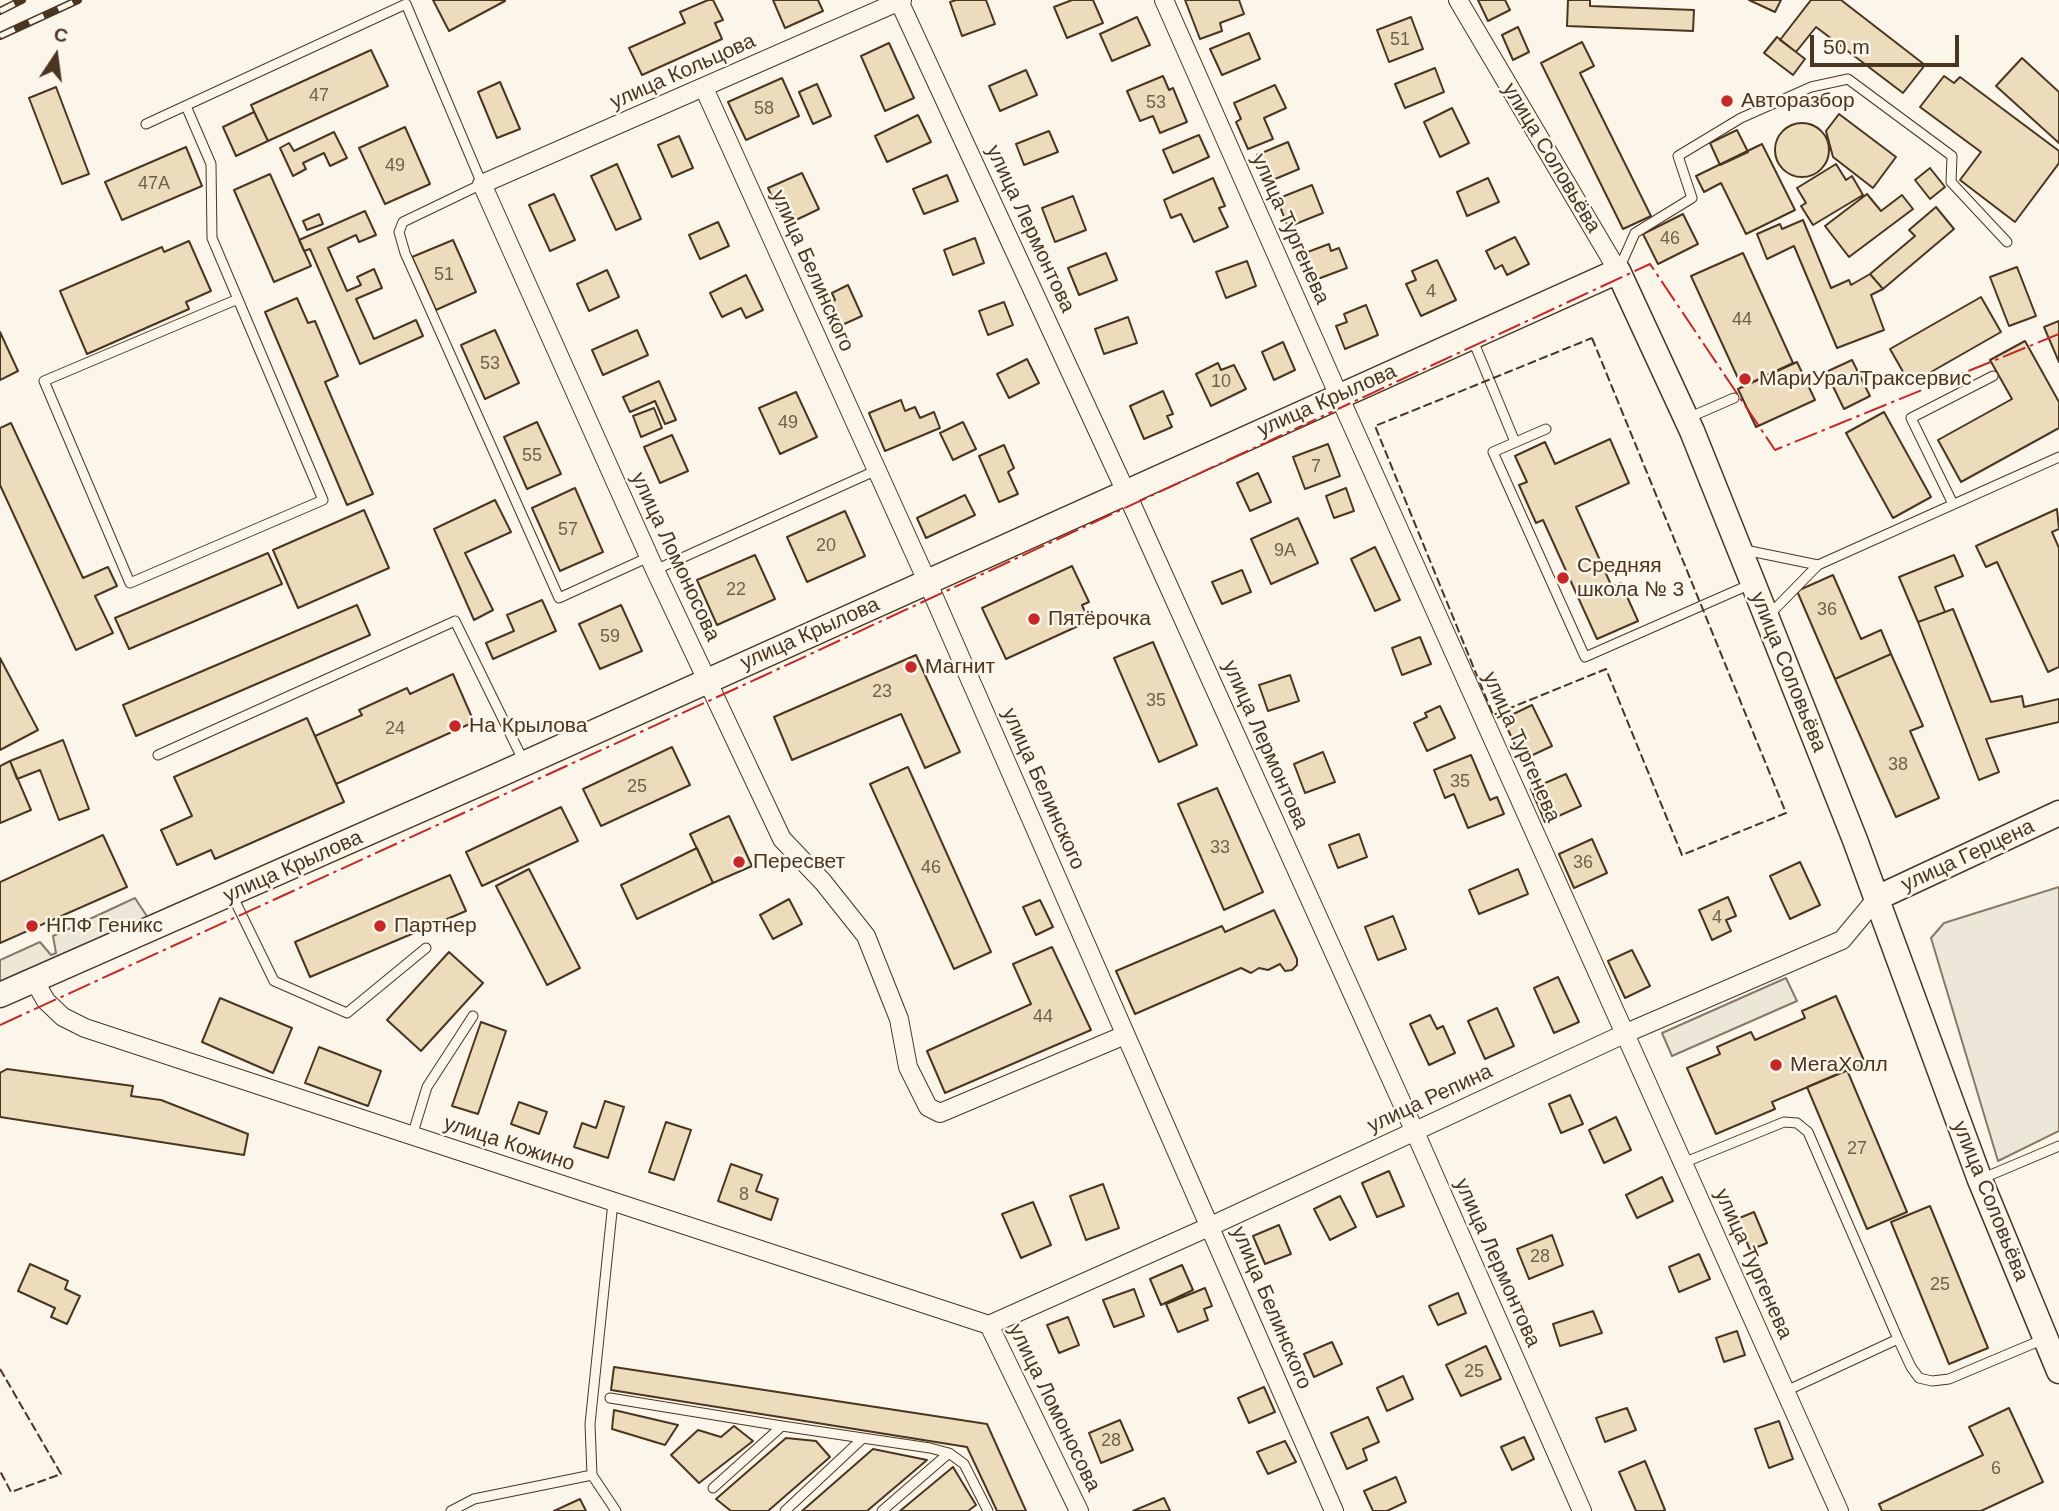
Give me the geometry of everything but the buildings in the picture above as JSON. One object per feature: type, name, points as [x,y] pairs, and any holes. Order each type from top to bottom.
[{"type":"main road","name":"улица Крылова","points":[[0,995],[525,764],[1618,271]]},
{"type":"main road","name":"улица Соловьёва","points":[[1618,271],[1686,418],[1753,583],[1877,898],[1980,1180],[2059,1371]]},
{"type":"main road","name":"улица Герцена","points":[[1877,898],[2059,813]]},
{"type":"street","name":"улица Тургенева","points":[[1164,0],[1839,1511]]},
{"type":"street","name":"улица Соловьёва","points":[[1458,0],[1618,271]]},
{"type":"street","name":"улица Кольцова","points":[[482,184],[901,1]]},
{"type":"street","name":"улица Лермонтова","points":[[901,1],[1415,1132],[1582,1511]]},
{"type":"street","name":"улица Белинского","points":[[704,88],[927,581],[1334,1511]]},
{"type":"street","name":"улица Ломоносова","points":[[482,184],[652,564],[782,839],[866,936],[899,1019],[908,1068],[928,1107],[940,1112],[1125,1035]]},
{"type":"street","name":"улица Репина","points":[[989,1325],[1211,1226],[1624,1034],[1842,940],[1877,898]]},
{"type":"street","name":"улица Кожино","points":[[34,980],[46,1001],[63,1017],[85,1028],[989,1325]]},
{"type":"street","name":"улица Ломоносова","points":[[989,1325],[1079,1511]]},
{"type":"lane","name":"улица Ломоносова","points":[[186,106],[406,4],[482,184]]},
{"type":"lane","points":[[1618,271],[1635,233],[1692,198],[1678,156],[1752,113],[1811,87],[1848,79],[1952,156],[1951,181],[2007,242]]},
{"type":"lane","points":[[146,124],[186,106],[211,164],[212,238],[238,299],[323,500],[130,583],[44,382],[238,299]]},
{"type":"lane","points":[[482,184],[402,222],[399,232],[405,253],[559,598],[652,564],[877,470]]},
{"type":"lane","points":[[1471,337],[1515,442]]},
{"type":"lane","points":[[1953,504],[1911,418],[1993,376]]},
{"type":"lane","points":[[1686,418],[1734,398]]},
{"type":"lane","points":[[1546,429],[1493,452],[1585,657],[1753,583]]},
{"type":"lane","points":[[1766,617],[1818,565],[2059,457]]},
{"type":"lane","points":[[1739,549],[1818,565]]},
{"type":"lane","points":[[158,755],[455,621],[525,764]]},
{"type":"lane","points":[[231,894],[274,981],[347,1013],[426,948]]},
{"type":"lane","points":[[412,1136],[427,1087],[473,1016]]},
{"type":"lane","points":[[1683,1163],[1784,1122],[1797,1123],[1808,1132],[1898,1339],[1919,1378],[1932,1381],[1949,1379],[2045,1338]]},
{"type":"lane","points":[[1980,1180],[2059,1146]]},
{"type":"lane","points":[[613,1202],[590,1424],[592,1475],[616,1511]]},
{"type":"lane","points":[[1786,1391],[1898,1339]]},
{"type":"lane","points":[[610,1398],[949,1453],[964,1464],[986,1510]]},
{"type":"lane","points":[[713,1488],[782,1426]]},
{"type":"lane","points":[[785,1511],[863,1438]]},
{"type":"lane","points":[[882,1511],[949,1453]]},
{"type":"lane","points":[[451,1511],[474,1499],[592,1475]]},
{"type":"shaded area","points":[[2059,887],[2059,1131],[1998,1161],[1931,938],[1944,923]]},
{"type":"shaded area","points":[[135,898],[154,927],[0,995],[0,960],[40,942],[51,955],[56,953],[53,936]]},
{"type":"shaded area","points":[[1786,978],[1797,1001],[1672,1056],[1662,1033]]},
{"type":"railway","points":[[0,11],[22,0]]},
{"type":"railway","points":[[0,36],[78,0]]},
{"type":"fence","points":[[1592,338],[1786,813],[1682,855],[1606,669],[1493,715],[1375,426],[1592,338]]},
{"type":"fence","points":[[0,1369],[61,1474],[11,1492],[0,1471]]},
{"type":"power","points":[[0,1025],[761,677],[1650,264],[1775,450],[2059,334]]},
{"type":"place","name":"Авторазбор","points":[[1727,101]]},
{"type":"place","name":"МариУралТраксервис","points":[[1745,379]]},
{"type":"place","name":"Средняя школа № 3","points":[[1563,578]]},
{"type":"place","name":"Пятёрочка","points":[[1034,619]]},
{"type":"place","name":"Магнит","points":[[911,667]]},
{"type":"place","name":"На Крылова","points":[[455,726]]},
{"type":"place","name":"Пересвет","points":[[739,862]]},
{"type":"place","name":"НПФ Геникс","points":[[32,926]]},
{"type":"place","name":"Партнер","points":[[380,926]]},
{"type":"place","name":"МегаХолл","points":[[1776,1065]]}]
